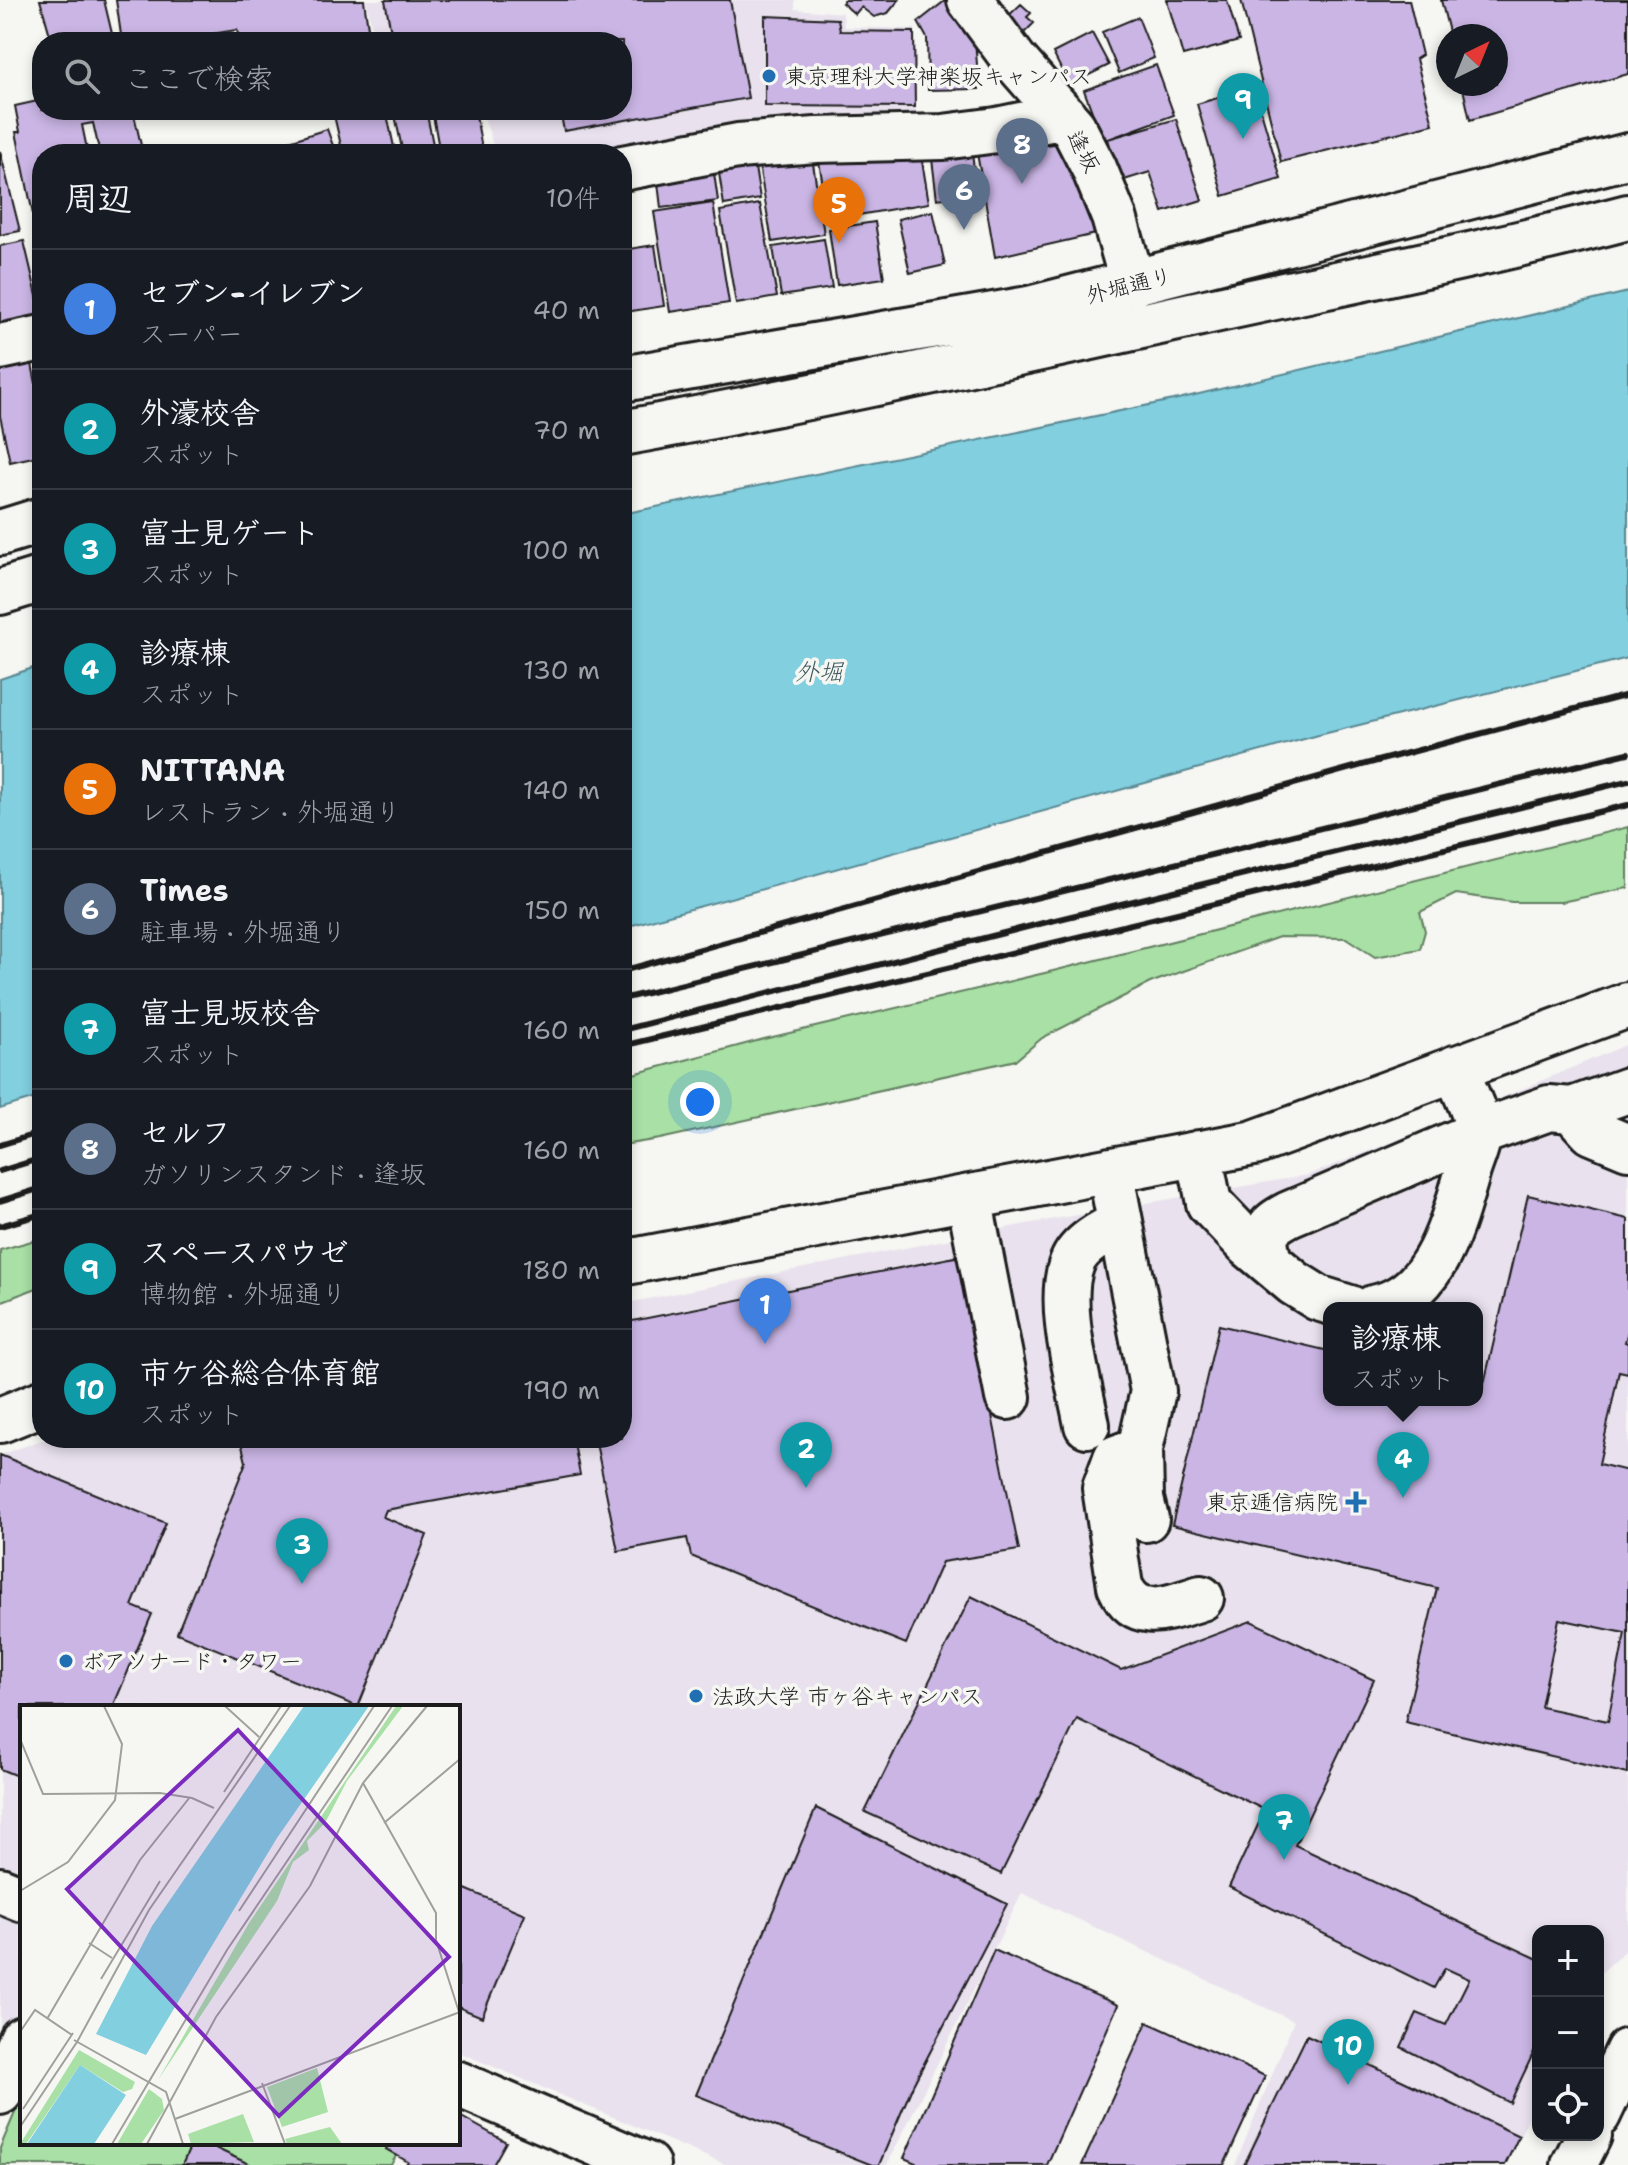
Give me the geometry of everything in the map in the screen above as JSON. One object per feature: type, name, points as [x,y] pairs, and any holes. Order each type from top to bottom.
[{"type":"street","name":"逢坂","points":[[970,0],[1015,61],[1073,127],[1114,217],[1133,284]]},
{"type":"street","points":[[632,166],[738,146],[816,140],[943,137],[1064,116]]},
{"type":"street","name":"外堀通り","points":[[632,377],[1029,309],[1628,156]]},
{"type":"street","name":"外堀通り","points":[[632,431],[926,375],[1432,265],[1628,217]]},
{"type":"street","points":[[0,347],[32,340]]},
{"type":"street","points":[[0,533],[32,523]]},
{"type":"street","points":[[0,592],[32,582]]},
{"type":"street","points":[[632,1261],[1254,1143],[1628,1005]]},
{"type":"street","points":[[1389,1302],[1403,1297],[1423,1280],[1437,1261],[1479,1133],[1455,1068]]},
{"type":"street","points":[[1269,1261],[1264,1244],[1266,1231],[1273,1222],[1479,1133],[1549,1108],[1572,1110],[1628,1090]]},
{"type":"street","points":[[1572,1110],[1592,1132],[1628,1147]]},
{"type":"street","points":[[1199,1153],[1209,1203],[1294,1283],[1331,1302]]},
{"type":"street","points":[[1110,1170],[1153,1391],[1140,1449],[1141,1499],[1146,1519]]},
{"type":"street","points":[[969,1197],[1008,1397]]},
{"type":"street","points":[[1087,1425],[1067,1318],[1066,1300],[1072,1261],[1099,1234],[1120,1224]]},
{"type":"street","points":[[0,1420],[32,1407]]},
{"type":"street","points":[[1140,1449],[1116,1458],[1105,1488],[1120,1586],[1126,1598],[1146,1610],[1165,1609],[1201,1598]]},
{"type":"street","points":[[0,1890],[20,1898]]},
{"type":"street","points":[[0,2092],[20,2044]]},
{"type":"street","points":[[1604,2102],[1628,2051]]},
{"type":"street","points":[[460,2085],[647,2165]]},
{"type":"street","points":[[1574,2165],[1586,2141]]},
{"type":"shaded area","name":"東京理科大学神楽坂キャンパス","points":[[366,0],[795,0],[795,9],[843,13],[844,27],[915,29],[916,119],[632,152],[632,144],[493,144],[485,120],[632,120],[632,32],[373,32]]},
{"type":"shaded area","name":"法政大学 市ヶ谷キャンパス","points":[[1628,1044],[1628,1948],[1604,1970],[1604,1925],[1532,1925],[1532,2111],[1506,2165],[1235,2165],[1294,2021],[1022,1893],[887,2165],[727,2165],[460,2053],[460,1705],[20,1705],[20,1879],[0,1871],[0,1455],[32,1443],[32,1448],[632,1448],[632,1302],[1026,1224],[1308,1175]]},
{"type":"shaded area","points":[[0,1912],[20,1920],[20,2015],[0,2063]]},
{"type":"green space","points":[[1628,827],[1628,888],[1561,902],[1512,902],[1456,894],[1420,912],[1425,931],[1420,949],[1375,957],[1346,938],[1279,937],[1150,983],[1042,1038],[1016,1060],[632,1143],[632,1074],[764,1039],[1049,972]]},
{"type":"green space","points":[[32,1241],[32,1290],[0,1302],[0,1250]]},
{"type":"green space","points":[[20,2101],[20,2145],[402,2145],[391,2165],[0,2165],[0,2148]]},
{"type":"water","name":"外堀","points":[[1628,292],[1628,658],[1315,736],[632,925],[632,512],[1178,399]]},
{"type":"water","points":[[32,668],[32,1099],[0,1109],[0,679]]},
{"type":"building","points":[[40,0],[104,0],[112,32],[49,32]]},
{"type":"building","points":[[116,0],[364,0],[369,32],[237,30],[121,32]]},
{"type":"building","points":[[385,0],[730,0],[748,98],[632,119],[632,32],[391,32]]},
{"type":"building","points":[[845,0],[899,0],[888,13],[874,17],[861,7],[855,14],[842,3]]},
{"type":"building","points":[[946,0],[975,40],[979,89],[928,90],[927,38],[918,22]]},
{"type":"building","points":[[1167,0],[1227,0],[1239,41],[1183,56]]},
{"type":"building","points":[[1241,0],[1409,0],[1422,55],[1416,59],[1433,124],[1281,162]]},
{"type":"building","points":[[1441,0],[1628,0],[1628,74],[1470,120],[1465,96],[1508,96],[1508,24],[1447,24]]},
{"type":"building","points":[[1021,4],[1031,13],[1027,17],[1034,23],[1023,34],[1004,20]]},
{"type":"building","points":[[765,16],[838,19],[840,31],[914,32],[915,107],[765,106]]},
{"type":"building","points":[[1138,17],[1154,58],[1119,73],[1102,32]]},
{"type":"building","points":[[1092,33],[1109,65],[1069,85],[1053,53]]},
{"type":"building","points":[[1156,65],[1174,115],[1103,141],[1084,90]]},
{"type":"building","points":[[1254,87],[1281,179],[1223,196],[1197,104]]},
{"type":"building","points":[[32,102],[32,120],[135,120],[141,144],[98,144],[93,123],[82,125],[86,144],[32,144],[32,210],[16,132],[20,132],[15,106]]},
{"type":"building","points":[[1176,119],[1202,200],[1163,212],[1150,172],[1121,181],[1108,139]]},
{"type":"building","points":[[335,120],[388,120],[393,144],[341,144]]},
{"type":"building","points":[[396,120],[428,120],[433,144],[401,144]]},
{"type":"building","points":[[434,120],[477,120],[481,144],[438,144]]},
{"type":"building","points":[[562,120],[625,120],[564,131]]},
{"type":"building","points":[[327,129],[332,144],[280,144]]},
{"type":"building","points":[[1063,143],[1100,233],[995,257],[977,153]]},
{"type":"building","points":[[0,151],[20,231],[0,235]]},
{"type":"building","points":[[972,153],[977,194],[937,199],[932,159]]},
{"type":"building","points":[[921,155],[929,203],[829,220],[818,156]]},
{"type":"building","points":[[812,157],[824,234],[772,242],[759,165]]},
{"type":"building","points":[[754,161],[760,199],[724,205],[718,167]]},
{"type":"building","points":[[713,166],[718,201],[661,208],[657,174]]},
{"type":"building","points":[[713,203],[729,303],[670,312],[654,212]]},
{"type":"building","points":[[760,204],[777,297],[736,304],[720,211]]},
{"type":"building","points":[[933,211],[945,265],[910,273],[898,219]]},
{"type":"building","points":[[875,222],[884,278],[837,285],[829,229]]},
{"type":"building","points":[[824,239],[832,288],[781,296],[773,247]]},
{"type":"building","points":[[24,241],[32,275],[32,319],[0,327],[0,246]]},
{"type":"building","points":[[655,245],[664,306],[632,311],[632,248]]},
{"type":"building","points":[[31,359],[32,457],[10,462],[0,416],[0,366]]},
{"type":"building","points":[[1528,1195],[1628,1219],[1628,1331],[1625,1342],[1628,1343],[1628,1373],[1619,1371],[1599,1464],[1628,1471],[1628,1774],[1405,1722],[1437,1588],[1172,1525],[1219,1325],[1323,1350],[1323,1406],[1483,1406],[1483,1388]],"holes":[[[1559,1619],[1625,1633],[1608,1721],[1541,1707]]]},
{"type":"building","points":[[960,1256],[1019,1550],[942,1562],[906,1644],[691,1556],[687,1538],[618,1551],[597,1448],[632,1448],[632,1321]]},
{"type":"building","points":[[242,1448],[575,1448],[580,1475],[386,1510],[383,1517],[427,1535],[359,1705],[353,1705],[177,1633],[246,1462]]},
{"type":"building","name":"ボアソナード・タワー","points":[[0,1455],[166,1523],[132,1606],[152,1614],[114,1705],[20,1705],[20,1777],[0,1769]]},
{"type":"building","points":[[971,1596],[1121,1670],[1251,1621],[1374,1680],[1295,1845],[1532,1956],[1532,2056],[1510,2103],[1401,2047],[1417,2013],[1446,2025],[1469,1979],[1445,1968],[1434,1988],[1229,1887],[1265,1810],[1077,1719],[1001,1874],[865,1812]]},
{"type":"building","points":[[816,1808],[1007,1904],[913,2085],[879,2165],[872,2165],[696,2095]]},
{"type":"building","points":[[460,1887],[525,1914],[482,2017],[460,2008]]},
{"type":"building","points":[[994,1950],[1118,2005],[1047,2165],[920,2165],[904,2158]]},
{"type":"building","points":[[1147,2022],[1265,2076],[1224,2165],[1082,2165]]},
{"type":"building","points":[[1307,2035],[1519,2136],[1505,2165],[1244,2165]]},
{"type":"building","points":[[460,2116],[506,2142],[493,2165],[406,2165],[408,2162],[386,2149],[388,2145],[460,2145]]},
{"type":"building","points":[[191,2145],[209,2145],[251,2165],[182,2165]]},
{"type":"railway","points":[[632,968],[1362,765],[1628,695]]},
{"type":"railway","points":[[632,997],[1628,753]]},
{"type":"railway","points":[[632,1027],[1047,922],[1628,781]]},
{"type":"railway","points":[[632,1044],[1628,805]]},
{"type":"railway","points":[[0,1145],[32,1135]]},
{"type":"railway","points":[[0,1171],[32,1161]]},
{"type":"railway","points":[[0,1201],[32,1191]]},
{"type":"railway","points":[[0,1226],[32,1217]]},
{"type":"place","name":"東京理科大学神楽坂キャンパス","points":[[769,76]]},
{"type":"place","name":"スペースパウゼ","points":[[1243,139]]},
{"type":"place","name":"セルフ","points":[[1022,184]]},
{"type":"place","name":"Times","points":[[964,230]]},
{"type":"place","name":"NITTANA","points":[[839,243]]},
{"type":"place","name":"セブン-イレブン","points":[[765,1344]]},
{"type":"place","name":"外濠校舎","points":[[806,1488]]},
{"type":"place","name":"診療棟","points":[[1403,1498]]},
{"type":"place","name":"東京逓信病院","points":[[1356,1502]]},
{"type":"place","name":"富士見ゲート","points":[[302,1584]]},
{"type":"place","name":"ボアソナード・タワー","points":[[66,1661]]},
{"type":"place","name":"法政大学 市ヶ谷キャンパス","points":[[696,1696]]},
{"type":"place","name":"富士見坂校舎","points":[[1284,1860]]},
{"type":"place","name":"市ケ谷総合体育館","points":[[1348,2085]]}]
